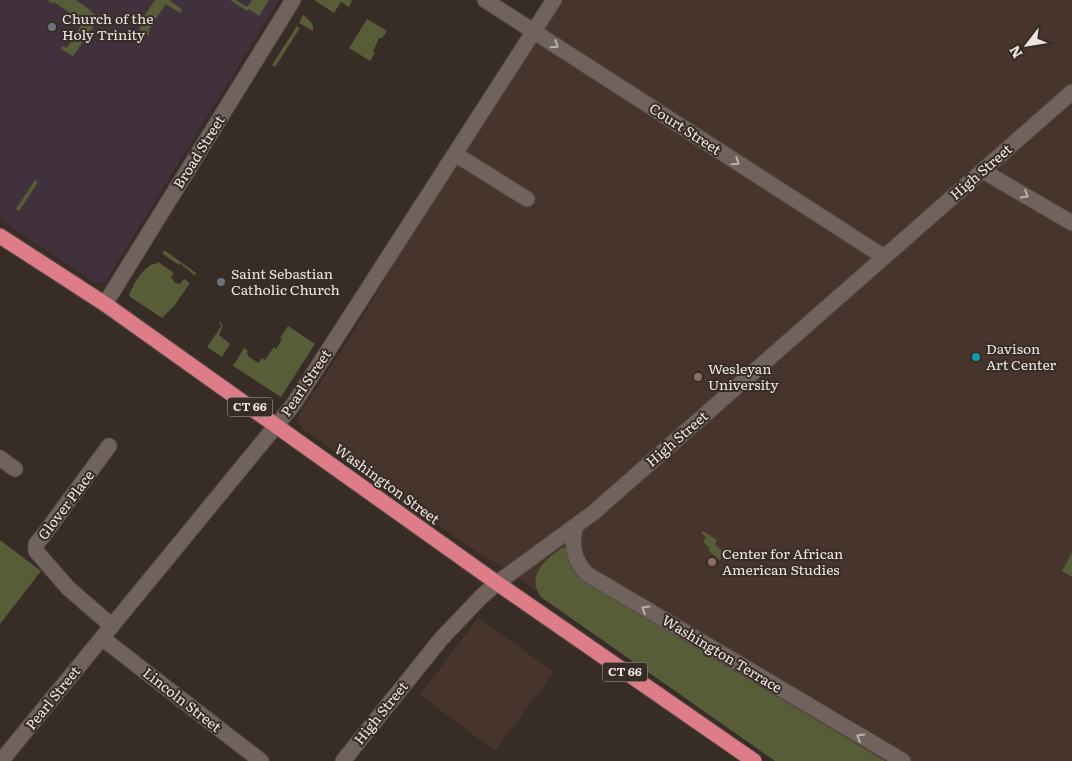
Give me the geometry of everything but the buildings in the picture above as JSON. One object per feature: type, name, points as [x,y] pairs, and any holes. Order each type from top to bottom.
[{"type":"highway","name":"Washington Street","points":[[0,236],[105,304],[497,583],[754,761]]},
{"type":"street","name":"Broad Street","points":[[105,304],[293,0]]},
{"type":"street","name":"Court Street","points":[[485,0],[884,257]]},
{"type":"street","name":"Pearl Street","points":[[1,761],[293,405],[554,0]]},
{"type":"street","name":"High Street","points":[[343,761],[441,639],[497,583],[593,513],[1072,92]]},
{"type":"street","points":[[455,154],[527,199]]},
{"type":"street","points":[[983,171],[1072,223]]},
{"type":"street","name":"Glover Place","points":[[109,446],[36,544],[36,551],[68,588],[112,626]]},
{"type":"street","points":[[0,458],[15,469]]},
{"type":"street","name":"Washington Terrace","points":[[576,526],[573,542],[580,567],[587,574],[903,761]]},
{"type":"street","name":"Lincoln Street","points":[[102,638],[261,761]]},
{"type":"shaded area","points":[[0,0],[279,0],[105,282],[94,282],[0,219]]},
{"type":"shaded area","name":"Wesleyan University","points":[[554,0],[1072,0],[1072,761],[775,761],[541,597],[537,591],[490,559],[483,557],[303,429],[299,423],[298,416],[349,339]]},
{"type":"shaded area","points":[[478,618],[554,672],[495,751],[420,695]]},
{"type":"green space","points":[[47,0],[76,0],[99,19],[73,56],[61,49],[63,46],[67,48],[83,22],[54,2],[52,4]]},
{"type":"green space","points":[[155,0],[169,0],[182,9],[180,13],[166,4],[149,29],[149,36],[139,29],[141,26],[139,24]]},
{"type":"green space","points":[[230,0],[236,0],[247,7],[252,0],[269,0],[259,16]]},
{"type":"green space","points":[[314,0],[352,1],[349,7],[341,2],[334,13]]},
{"type":"green space","points":[[303,15],[312,24],[313,31],[299,23]]},
{"type":"green space","points":[[367,19],[387,31],[382,38],[379,38],[373,52],[375,53],[370,61],[349,48]]},
{"type":"green space","points":[[297,26],[300,28],[275,67],[272,65]]},
{"type":"green space","points":[[35,180],[38,182],[19,211],[16,209]]},
{"type":"green space","points":[[164,250],[196,273],[195,276],[180,263],[179,265],[163,254]]},
{"type":"green space","points":[[158,262],[174,273],[171,277],[175,283],[180,284],[184,279],[190,283],[174,306],[162,318],[129,296],[141,274],[152,264]]},
{"type":"green space","points":[[220,322],[223,325],[219,335],[230,344],[222,357],[207,347],[222,325],[219,324]]},
{"type":"green space","points":[[288,326],[315,344],[281,397],[233,366],[244,348],[247,350],[248,356],[258,363],[262,358],[265,360],[274,347],[276,349],[282,339],[280,338]]},
{"type":"green space","points":[[703,531],[717,540],[715,544],[728,557],[725,561],[721,558],[720,560],[708,550],[710,548],[703,542],[706,537],[701,533]]},
{"type":"green space","points":[[0,540],[41,571],[0,624]]},
{"type":"green space","points":[[564,547],[566,548],[571,567],[582,580],[885,761],[775,761],[541,597],[535,582],[540,568],[551,556]]},
{"type":"green space","points":[[1072,553],[1072,577],[1062,571]]},
{"type":"place","name":"Church of the Holy Trinity","points":[[52,27]]},
{"type":"place","name":"Saint Sebastian Catholic Church","points":[[221,282]]},
{"type":"place","name":"Davison Art Center","points":[[976,357]]},
{"type":"place","name":"Wesleyan University","points":[[698,377]]},
{"type":"place","name":"Center for African American Studies","points":[[712,562]]}]
